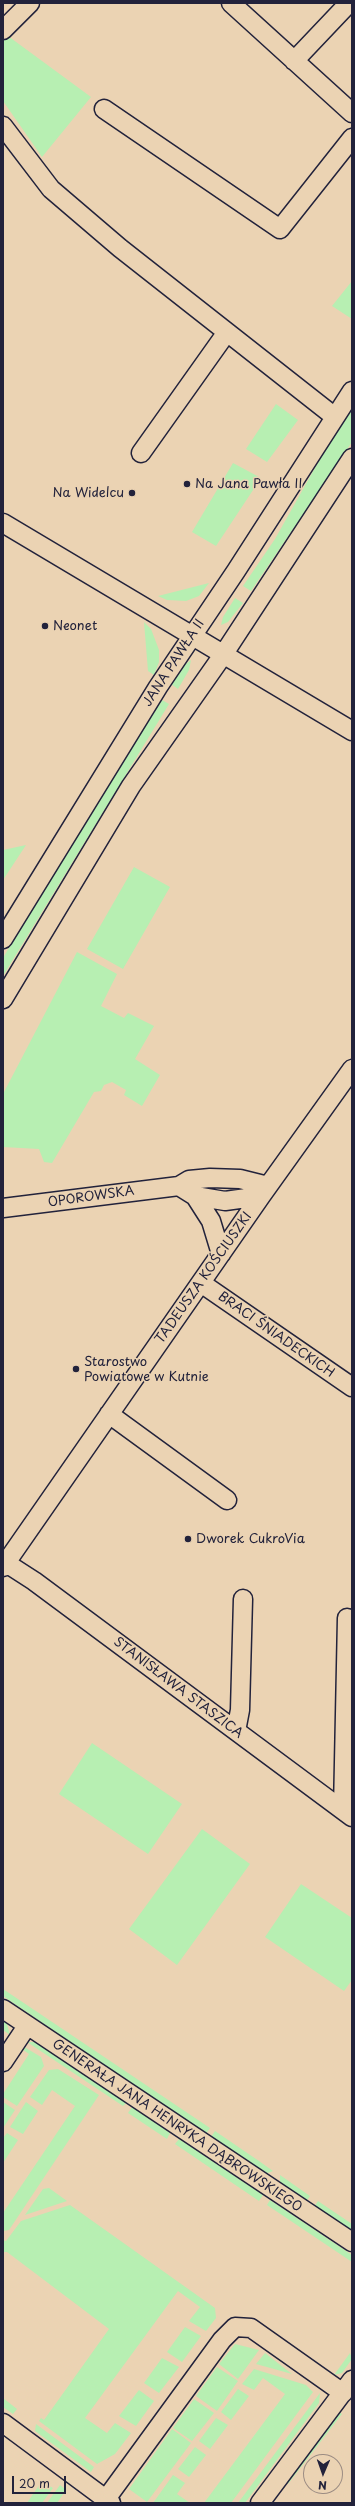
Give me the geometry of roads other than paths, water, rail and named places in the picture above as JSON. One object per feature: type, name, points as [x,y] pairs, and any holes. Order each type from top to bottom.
[{"type":"street","points":[[3,30],[30,3]]},
{"type":"street","points":[[232,3],[352,113]]},
{"type":"street","points":[[294,61],[349,3]]},
{"type":"street","points":[[104,109],[280,229],[352,138]]},
{"type":"street","points":[[3,126],[51,190],[120,248],[335,417]]},
{"type":"street","points":[[142,453],[226,332]]},
{"type":"street","name":"JANA PAWŁA II","points":[[3,939],[192,634],[236,571],[352,391]]},
{"type":"street","points":[[3,999],[131,786],[223,655],[352,458]]},
{"type":"street","points":[[3,524],[192,634],[223,655],[352,731]]},
{"type":"street","name":"TADEUSZA KOŚCIUSZKI","points":[[4,1563],[264,1191],[352,1070]]},
{"type":"street","name":"OPOROWSKA","points":[[3,1208],[179,1186],[189,1180],[210,1178],[240,1179],[264,1191]]},
{"type":"street","points":[[179,1186],[195,1196],[225,1201],[264,1191]]},
{"type":"street","points":[[195,1196],[211,1220],[221,1254]]},
{"type":"street","name":"BRACI ŚNIADECKICH","points":[[201,1283],[352,1387]]},
{"type":"street","points":[[109,1414],[226,1500]]},
{"type":"street","name":"STANISŁAWA STASZICA","points":[[4,1563],[236,1731],[347,1814]]},
{"type":"street","points":[[236,1731],[240,1710],[243,1599]]},
{"type":"street","points":[[347,1618],[347,1814]]},
{"type":"street","name":"GENERAŁA JANA HENRYKA DĄBROWSKIEGO","points":[[3,2009],[352,2242]]},
{"type":"street","points":[[3,2062],[27,2026]]},
{"type":"street","points":[[6,2431],[108,2501],[222,2340],[235,2327],[251,2328],[347,2387],[260,2503]]},
{"type":"place","name":"Na Jana Pawła II","points":[[187,484]]},
{"type":"place","name":"Na Widelcu","points":[[132,493]]},
{"type":"place","name":"Neonet","points":[[45,626]]},
{"type":"place","name":"Starostwo Powiatowe w Kutnie","points":[[76,1369]]},
{"type":"place","name":"Dworek CukroVia","points":[[188,1539]]}]
